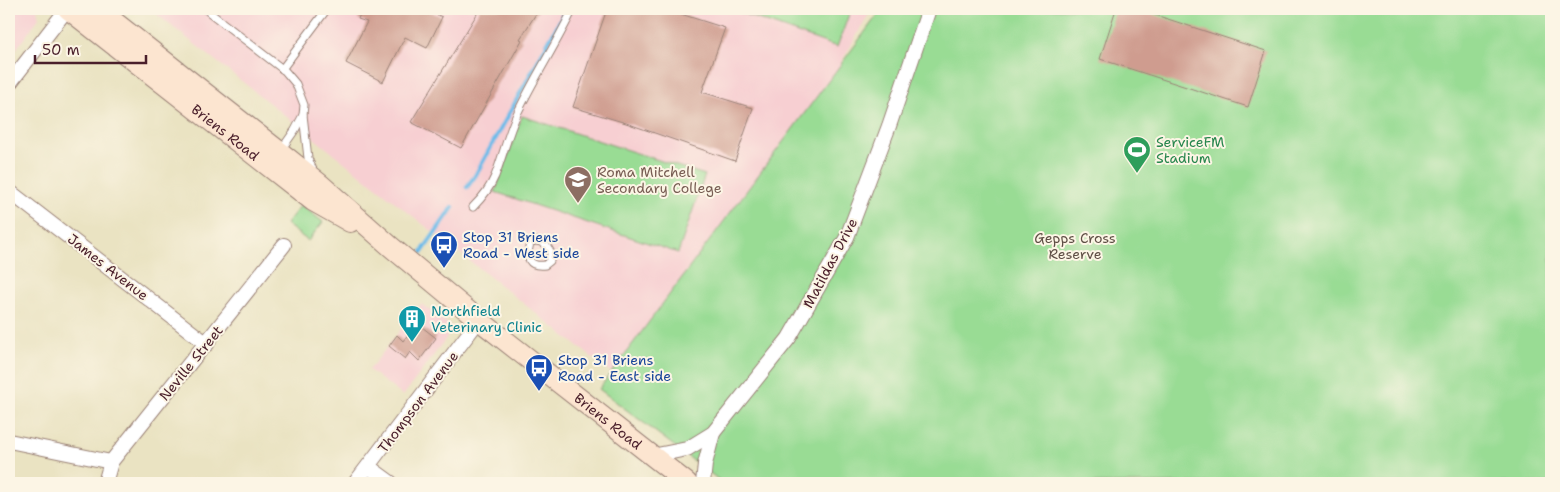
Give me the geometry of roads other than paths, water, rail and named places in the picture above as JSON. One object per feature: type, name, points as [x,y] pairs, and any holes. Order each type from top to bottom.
[{"type":"main road","name":"Briens Road","points":[[67,9],[269,155],[320,184],[390,246],[479,320],[687,483]]},
{"type":"main road","name":"Briens Road","points":[[98,9],[269,155],[313,201],[390,246]]},
{"type":"street","points":[[9,84],[67,9]]},
{"type":"street","name":"Matildas Drive","points":[[652,456],[686,449],[713,433],[789,338],[846,236],[889,126],[929,9]]},
{"type":"street","name":"James Avenue","points":[[9,191],[207,344]]},
{"type":"street","name":"Neville Street","points":[[105,483],[111,462],[284,246]]},
{"type":"street","name":"Thompson Avenue","points":[[355,483],[479,320]]},
{"type":"street","points":[[9,430],[30,446]]},
{"type":"street","points":[[703,483],[705,464],[713,433]]},
{"type":"street","points":[[9,441],[111,462]]},
{"type":"street","points":[[369,467],[391,483]]},
{"type":"lane","points":[[205,9],[282,69],[296,84],[303,99],[308,158],[320,184]]},
{"type":"lane","points":[[282,69],[327,9]]},
{"type":"lane","points":[[473,207],[484,196],[495,177],[514,121],[573,9]]},
{"type":"lane","points":[[269,155],[295,130],[303,114]]},
{"type":"waterway","points":[[467,187],[475,176],[565,9]]},
{"type":"waterway","points":[[422,252],[453,207]]},
{"type":"place","name":"ServiceFM Stadium","points":[[1137,174]]},
{"type":"place","name":"Roma Mitchell Secondary College","points":[[578,204]]},
{"type":"place","name":"Stop 31 Briens Road - West side","points":[[444,269]]},
{"type":"place","name":"Northfield Veterinary Clinic","points":[[412,343]]},
{"type":"place","name":"Stop 31 Briens Road - East side","points":[[539,392]]},
{"type":"park label","name":"Gepps Cross Reserve","points":[[1075,246]]}]
